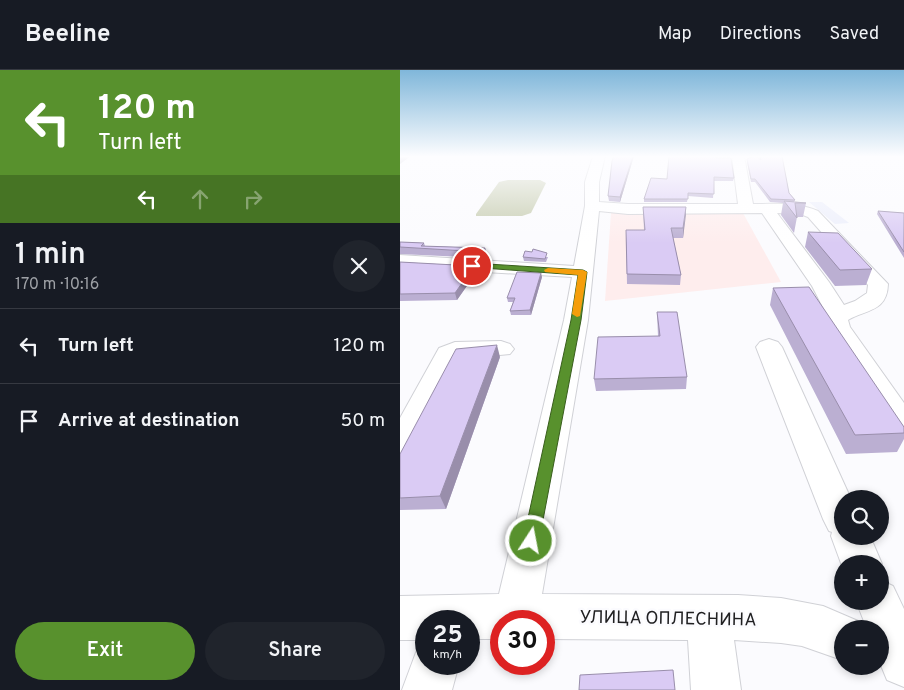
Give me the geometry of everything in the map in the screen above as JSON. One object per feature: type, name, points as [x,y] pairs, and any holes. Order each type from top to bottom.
[{"type":"street","points":[[517,610],[576,320],[592,206],[592,185]]},
{"type":"street","points":[[748,185],[756,208],[822,286],[838,314],[836,320],[838,327],[904,426]]},
{"type":"street","points":[[592,206],[628,209],[797,209],[813,214],[878,284],[877,296],[870,301],[838,314]]},
{"type":"street","points":[[400,261],[583,272]]},
{"type":"street","points":[[769,347],[834,500]]},
{"type":"street","points":[[400,448],[448,354],[455,350],[501,349]]},
{"type":"street","points":[[882,610],[904,663]]},
{"type":"street","name":"УЛИЦА ОПЛЕСНИНА","points":[[555,616],[786,620],[834,633]]},
{"type":"street","name":"УЛИЦА ОПЛЕСНИНА","points":[[400,618],[415,618]]},
{"type":"street","points":[[709,619],[716,690]]},
{"type":"street","points":[[889,660],[904,668]]},
{"type":"street","points":[[427,690],[432,675]]},
{"type":"shaded area","points":[[809,202],[822,202],[849,223],[835,224]]},
{"type":"shaded area","points":[[611,213],[743,213],[781,282],[605,301]]},
{"type":"green space","points":[[497,185],[545,185],[531,213],[522,216],[476,216]]},
{"type":"building","points":[[609,185],[624,185],[620,197],[608,196]]},
{"type":"building","points":[[649,185],[714,185],[714,194],[688,193],[688,199],[644,199]]},
{"type":"building","points":[[760,185],[787,185],[789,193],[795,200],[771,199]]},
{"type":"building","points":[[784,201],[806,203],[795,203],[797,218]]},
{"type":"building","points":[[643,207],[686,207],[683,228],[671,228],[681,275],[627,274],[626,230],[645,230]]},
{"type":"building","points":[[878,211],[904,213],[904,252]]},
{"type":"building","points":[[808,232],[838,233],[872,269],[840,270]]},
{"type":"building","points":[[400,242],[424,243],[421,246],[485,248],[483,252],[400,247]]},
{"type":"building","points":[[533,249],[547,253],[545,259],[523,257],[525,251],[532,252]]},
{"type":"building","points":[[400,262],[474,266],[455,293],[400,294]]},
{"type":"building","points":[[517,272],[541,273],[530,310],[510,311],[515,298],[507,298]]},
{"type":"building","points":[[809,287],[904,427],[904,433],[855,435],[773,288]]},
{"type":"building","points":[[657,312],[677,312],[687,377],[594,379],[598,337],[660,336]]},
{"type":"building","points":[[497,345],[440,496],[400,498],[400,454],[456,349]]},
{"type":"building","points":[[673,670],[675,690],[579,690],[580,675]]},
{"type":"slow traffic","points":[[548,270],[583,272],[577,314]]},
{"type":"route","points":[[472,266],[583,272],[576,320],[531,541]]}]
